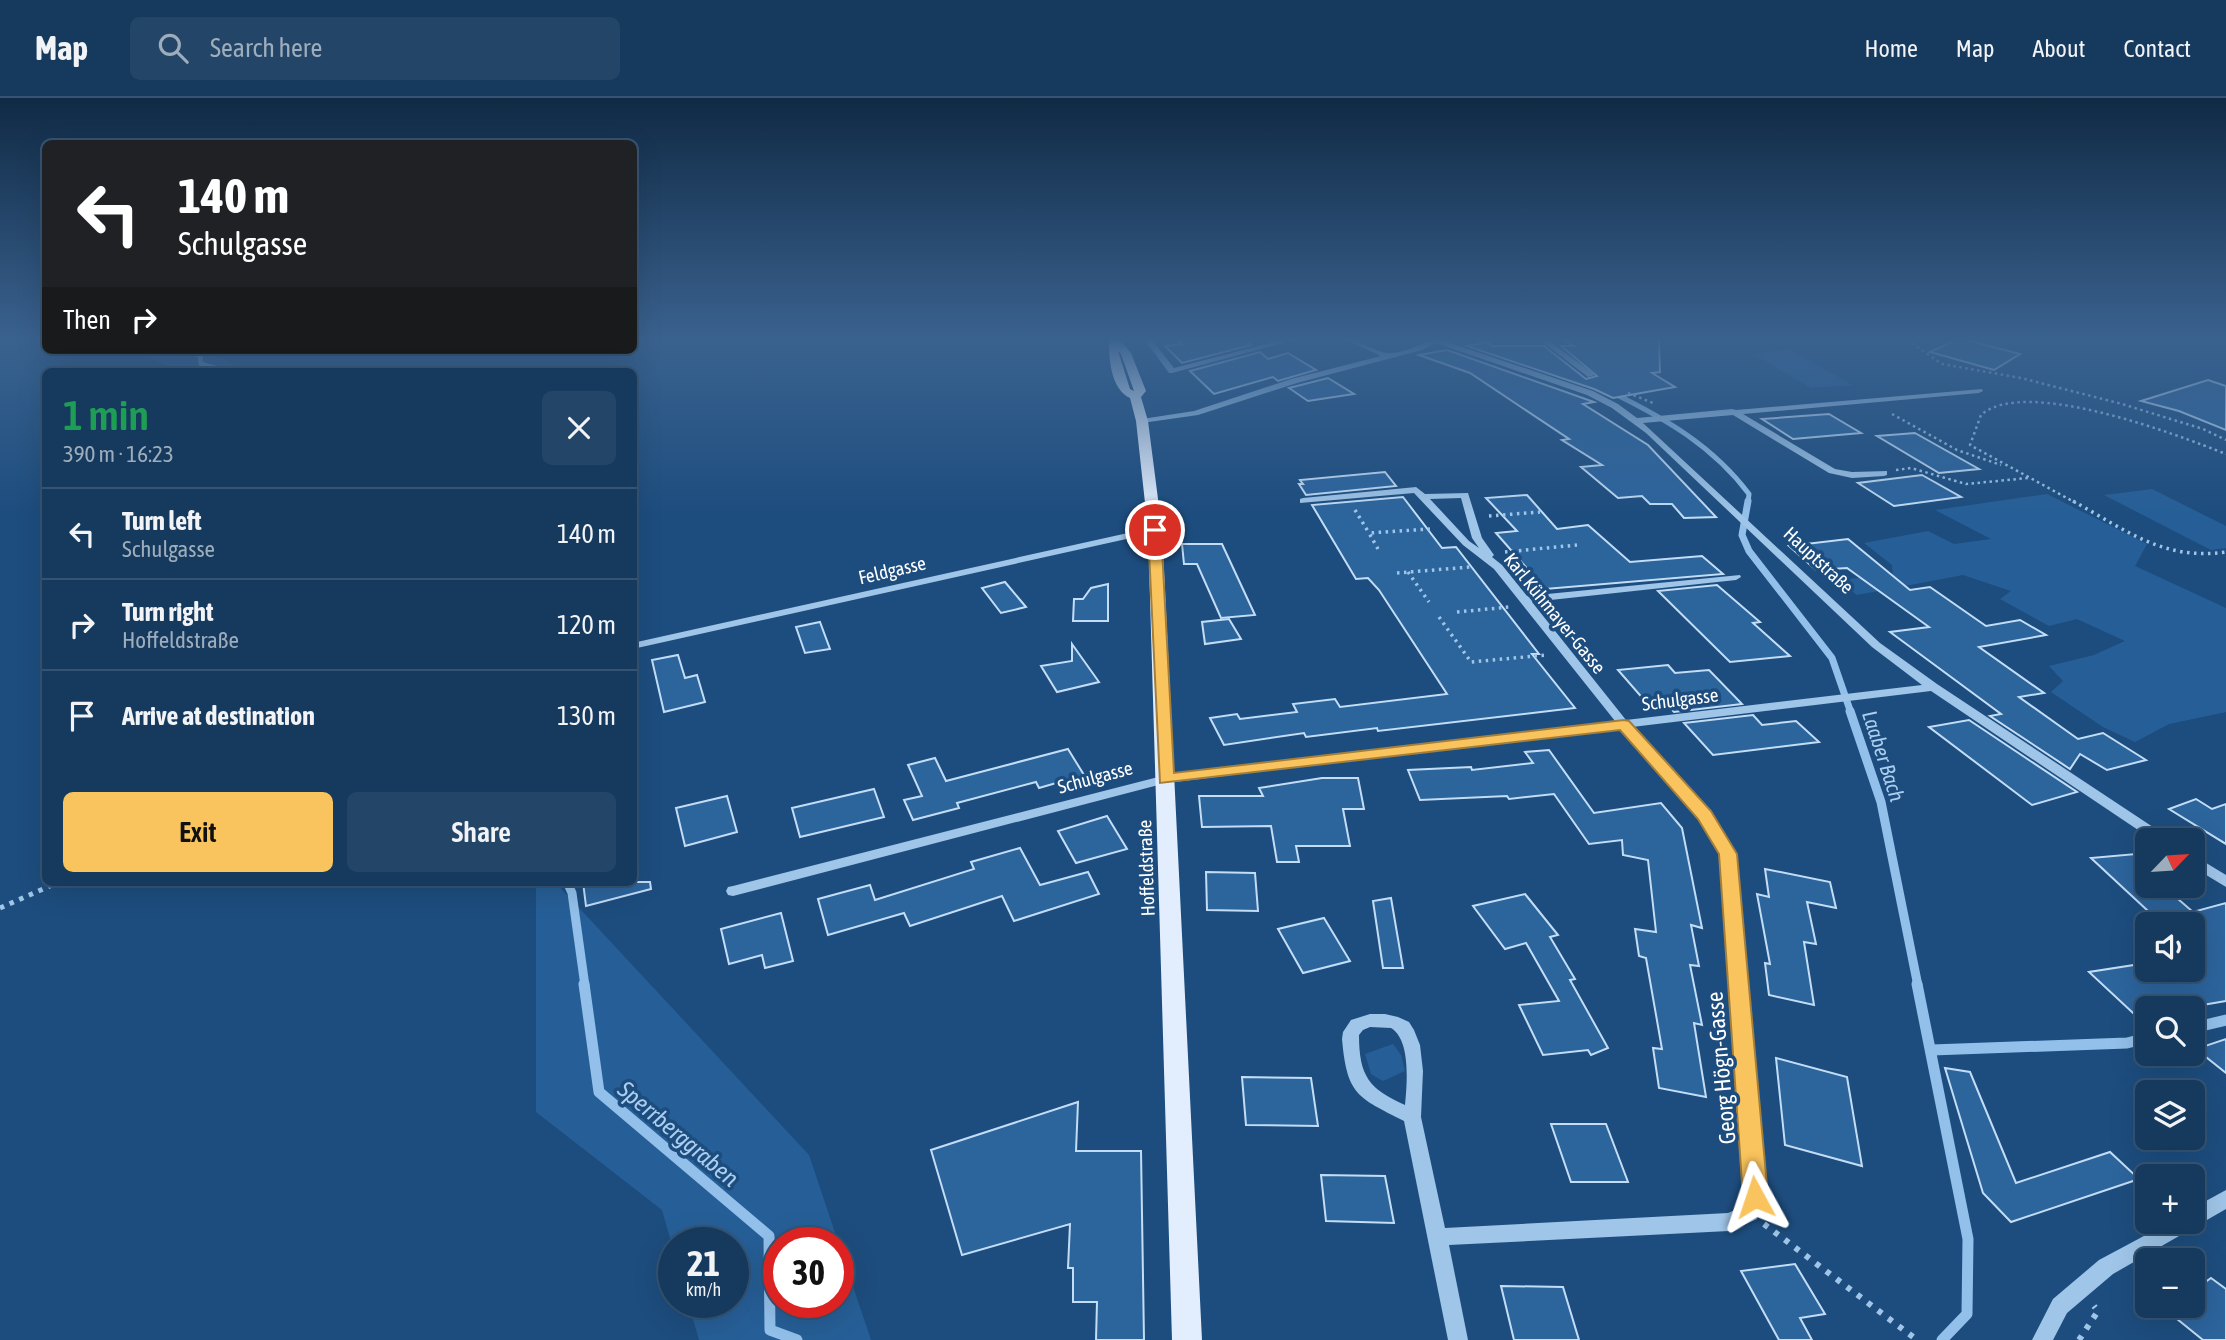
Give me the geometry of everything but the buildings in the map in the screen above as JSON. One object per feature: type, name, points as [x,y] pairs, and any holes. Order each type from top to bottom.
[{"type":"main road","name":"Hoffeldstraße","points":[[1136,398],[1142,421],[1155,530],[1187,1340]]},
{"type":"street","points":[[1142,421],[1195,414],[1243,398]]},
{"type":"street","name":"Hauptstraße","points":[[1598,398],[1636,421],[1875,645],[1933,687],[2146,828]]},
{"type":"street","points":[[1636,421],[1882,398]]},
{"type":"street","points":[[1731,411],[1832,471],[1852,475],[1884,473]]},
{"type":"street","points":[[1303,501],[1416,490],[1422,497],[1465,495],[1477,538],[1496,566]]},
{"type":"street","name":"Karl Kühmayer-Gasse","points":[[1422,497],[1496,566],[1624,724]]},
{"type":"street","name":"Feldgasse","points":[[637,645],[1155,530]]},
{"type":"street","points":[[1526,603],[1736,578]]},
{"type":"street","name":"Schulgasse","points":[[733,891],[1166,779],[1933,687]]},
{"type":"street","name":"Georg Högn-Gasse","points":[[1624,724],[1705,815],[1728,854],[1755,1197],[1750,1213]]},
{"type":"street","points":[[2205,867],[2226,882]]},
{"type":"street","points":[[1412,1117],[1367,1093],[1356,1077],[1350,1037],[1354,1027],[1361,1022],[1389,1020],[1406,1031],[1415,1070],[1416,1097],[1412,1117],[1458,1340]]},
{"type":"street","points":[[2205,1211],[2226,1199]]},
{"type":"street","points":[[1438,1237],[1729,1222],[1750,1213]]},
{"type":"street","points":[[2042,1340],[2060,1306],[2098,1275],[2167,1234]]},
{"type":"path","points":[[1640,398],[1658,405],[1676,417]]},
{"type":"path","points":[[2099,398],[2203,429],[2226,440]]},
{"type":"path","points":[[1867,399],[1957,450],[2011,468]]},
{"type":"path","points":[[2226,454],[2111,414],[2045,403],[2014,403],[1993,407],[1984,412],[1975,422],[1970,445],[2158,547],[2197,556],[2226,552]]},
{"type":"path","points":[[1884,473],[1911,468],[1966,484],[2029,477]]},
{"type":"path","points":[[1354,509],[1378,549]]},
{"type":"path","points":[[1472,517],[1540,512]]},
{"type":"path","points":[[1369,533],[1452,527]]},
{"type":"path","points":[[1488,553],[1577,545]]},
{"type":"path","points":[[1397,572],[1496,566]]},
{"type":"path","points":[[1408,572],[1429,603]]},
{"type":"path","points":[[1457,612],[1526,603]]},
{"type":"path","points":[[1440,617],[1471,662],[1565,653]]},
{"type":"path","points":[[0,908],[49,886]]},
{"type":"path","points":[[1750,1213],[1917,1340]]},
{"type":"shaded area","points":[[2152,489],[2226,526],[2226,548],[2211,550],[2104,495]]},
{"type":"shaded area","points":[[2047,494],[2147,544],[2135,566],[2226,608],[2226,712],[2169,724],[2135,742],[2103,727],[2051,692],[2063,681],[2049,666],[2094,655],[2125,641],[2077,619],[2049,626],[2000,599],[2011,591],[1963,575],[1857,595],[1835,579],[1893,577],[1892,565],[1864,543],[1928,531],[1954,544],[1991,539],[1935,510]]},
{"type":"shaded area","points":[[536,886],[559,886],[809,1155],[833,1227],[763,1227],[763,1318],[854,1318],[854,1289],[871,1340],[699,1340],[693,1318],[749,1318],[749,1227],[667,1227],[662,1210],[536,1112]]},
{"type":"shaded area","points":[[1393,1044],[1401,1055],[1405,1071],[1383,1081],[1371,1074],[1365,1054]]},
{"type":"waterway","name":"Laaber Bach","points":[[1623,398],[1670,424],[1704,448],[1749,494],[1748,503]]},
{"type":"waterway","name":"Laaber Bach","points":[[1748,501],[1742,535],[1749,551],[1832,658],[1851,713]]},
{"type":"waterway","name":"Laaber Bach","points":[[1850,711],[1881,802],[1918,986]]},
{"type":"waterway","name":"Sperrberggraben","points":[[569,886],[585,986]]},
{"type":"waterway","name":"Sperrberggraben","points":[[584,984],[599,1092],[769,1236],[770,1330],[797,1340]]},
{"type":"waterway","name":"Laaber Bach","points":[[1917,984],[1968,1239],[1967,1314],[1942,1340]]},
{"type":"waterway","points":[[2205,1025],[2226,1020]]},
{"type":"waterway","points":[[1932,1050],[2135,1041]]},
{"type":"route","points":[[1155,530],[1166,779],[1624,724],[1705,815],[1728,854],[1755,1197]]}]
